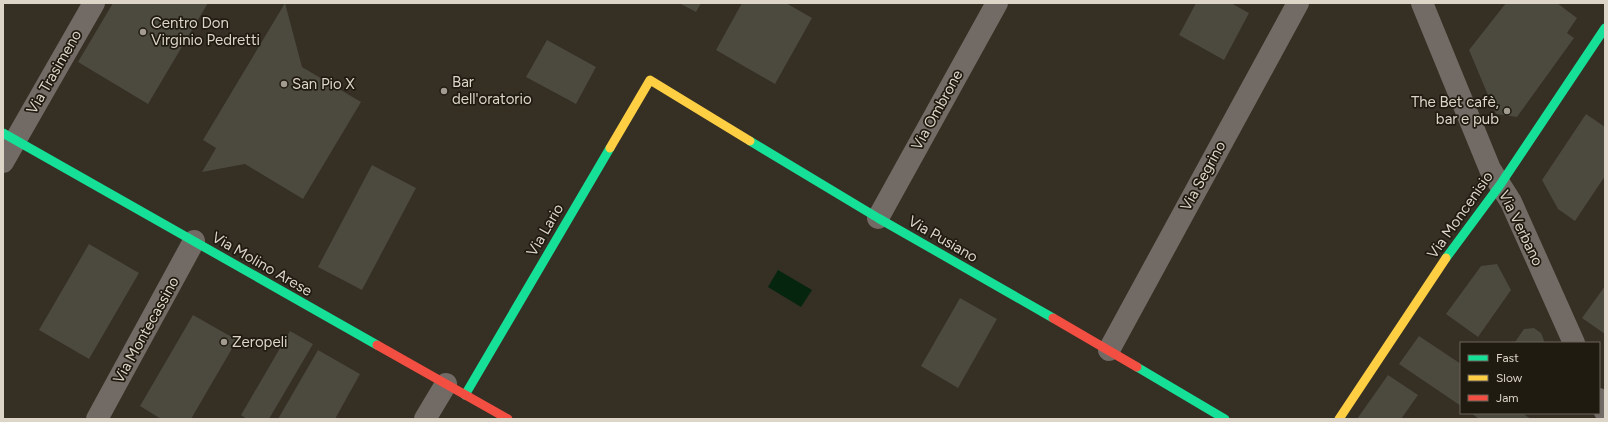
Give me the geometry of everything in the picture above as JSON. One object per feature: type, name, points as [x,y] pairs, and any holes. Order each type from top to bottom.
[{"type":"street","name":"Via Trasimeno","points":[[3,162],[9,137],[94,3]]},
{"type":"street","name":"Via Ombrone","points":[[878,218],[997,3]]},
{"type":"street","name":"Via Segrino","points":[[1109,350],[1298,3]]},
{"type":"street","name":"Via Verbano","points":[[1422,3],[1490,169],[1511,202],[1574,342]]},
{"type":"street","name":"Via Moncenisio","points":[[1339,419],[1454,247],[1500,185],[1605,28]]},
{"type":"street","name":"Via Pusiano","points":[[650,80],[878,218],[1109,350],[1225,419]]},
{"type":"street","name":"Via Lario","points":[[465,395],[650,80]]},
{"type":"street","name":"Via Molino Arese","points":[[9,137],[508,419]]},
{"type":"street","name":"Via Montecassino","points":[[97,419],[194,241]]},
{"type":"street","points":[[425,419],[446,384]]},
{"type":"street","points":[[1600,401],[1605,412]]},
{"type":"shaded area","points":[[778,270],[812,290],[801,307],[768,287]]},
{"type":"building","name":"Centro Don Virginio Pedretti","points":[[113,3],[208,3],[148,104],[78,62]]},
{"type":"building","name":"San Pio X","points":[[285,3],[302,67],[361,102],[303,199],[245,164],[202,172],[216,148],[203,140]]},
{"type":"building","points":[[679,3],[701,3],[696,12]]},
{"type":"building","points":[[742,3],[786,3],[812,18],[775,84],[716,50]]},
{"type":"building","points":[[1196,3],[1231,3],[1249,13],[1224,60],[1179,35]]},
{"type":"building","points":[[1506,3],[1557,3],[1577,18],[1567,33],[1574,38],[1517,117],[1496,114],[1469,50]]},
{"type":"building","points":[[547,40],[596,67],[576,104],[526,77]]},
{"type":"building","points":[[1586,114],[1605,127],[1605,176],[1575,221],[1558,209],[1542,180]]},
{"type":"building","points":[[372,165],[416,188],[362,290],[318,267]]},
{"type":"building","points":[[89,244],[139,273],[89,359],[39,330]]},
{"type":"building","points":[[1497,264],[1511,290],[1478,337],[1446,314],[1481,266]]},
{"type":"building","points":[[1605,286],[1605,334],[1582,318]]},
{"type":"building","points":[[960,298],[997,319],[958,388],[921,366]]},
{"type":"building","points":[[193,315],[237,340],[191,419],[161,419],[140,406]]},
{"type":"building","points":[[1534,328],[1541,333],[1545,342],[1515,342],[1524,329]]},
{"type":"building","points":[[290,331],[313,344],[269,419],[247,419],[241,415]]},
{"type":"building","points":[[1419,336],[1460,363],[1460,405],[1399,364]]},
{"type":"building","points":[[318,350],[360,374],[335,419],[278,419]]},
{"type":"building","points":[[1388,375],[1418,395],[1401,419],[1357,419]]},
{"type":"building","points":[[1472,414],[1524,414],[1531,419],[1479,419]]},
{"type":"traffic: fast","points":[[1446,258],[1500,185],[1605,28]]},
{"type":"traffic: fast","points":[[3,133],[377,345]]},
{"type":"traffic: fast","points":[[750,141],[878,218],[1053,318]]},
{"type":"traffic: fast","points":[[465,395],[610,148]]},
{"type":"traffic: fast","points":[[1137,367],[1225,419]]},
{"type":"traffic: slow","points":[[610,148],[650,80],[750,141]]},
{"type":"traffic: slow","points":[[1339,419],[1446,258]]},
{"type":"traffic: jam","points":[[1053,318],[1137,367]]},
{"type":"traffic: jam","points":[[377,345],[508,419]]},
{"type":"place","name":"Centro Don Virginio Pedretti","points":[[143,32]]},
{"type":"place","name":"San Pio X","points":[[284,84]]},
{"type":"place","name":"Bar dell'oratorio","points":[[444,91]]},
{"type":"place","name":"The Bet cafè, bar e pub","points":[[1507,111]]},
{"type":"place","name":"Zeropeli","points":[[224,342]]}]
